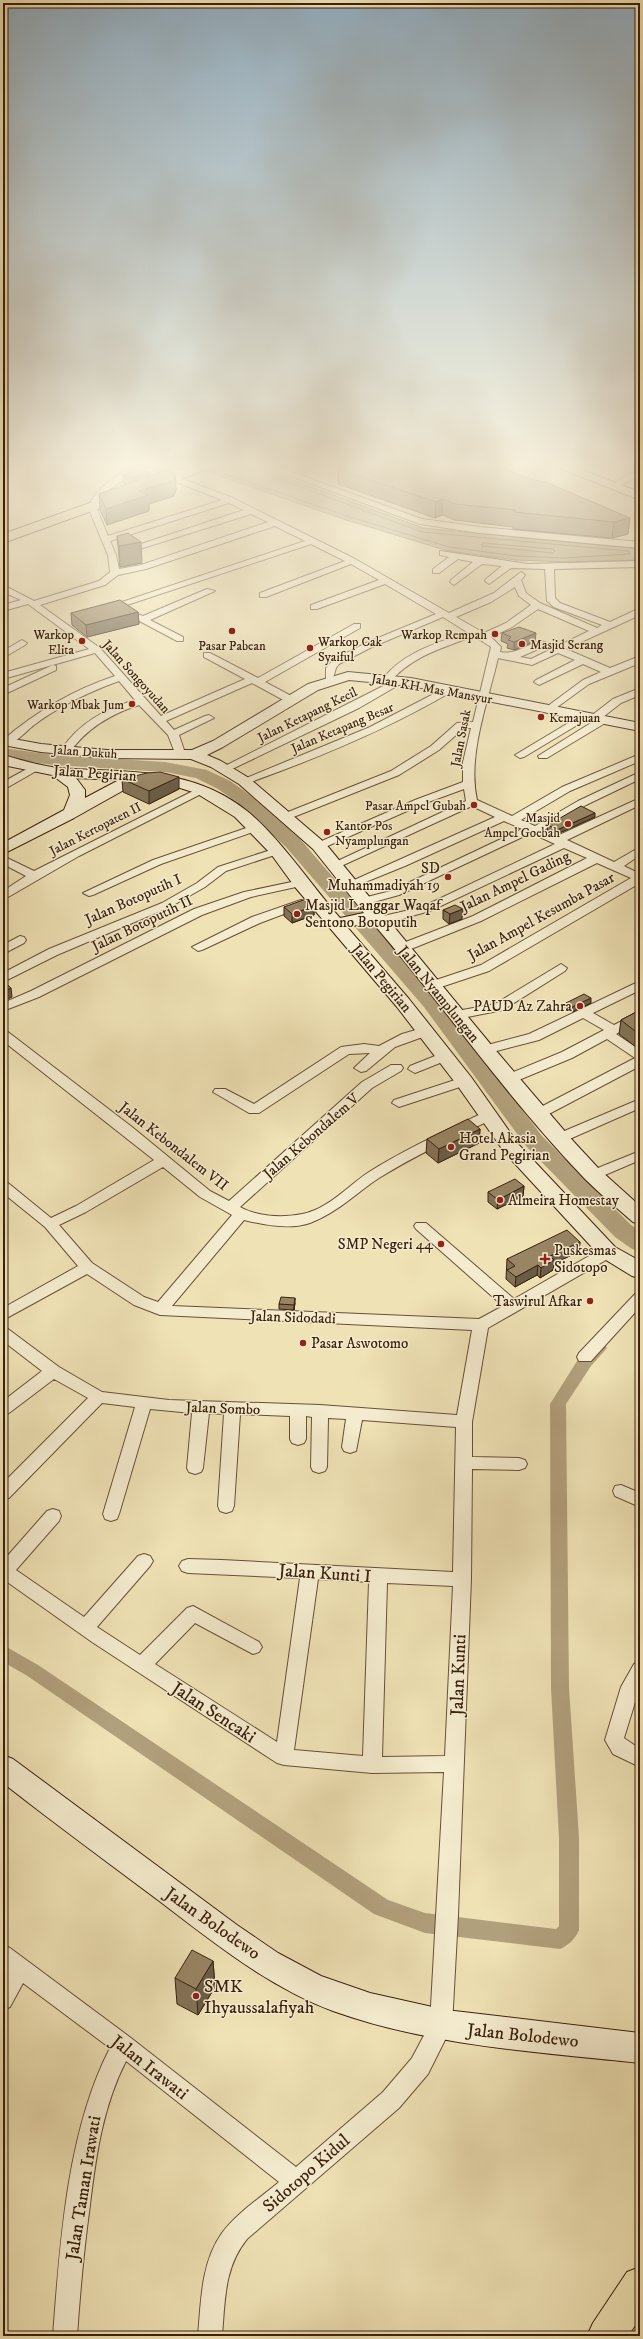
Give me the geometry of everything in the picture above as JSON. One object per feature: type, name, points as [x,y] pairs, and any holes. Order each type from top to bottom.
[{"type":"main road","name":"Jalan KH Mas Mansyur","points":[[3,849],[68,815],[158,763],[218,744],[313,687],[329,680],[354,676],[394,680],[640,727]]},
{"type":"main road","name":"Jalan Dukuh","points":[[5,741],[66,750],[107,754],[158,763]]},
{"type":"main road","name":"Jalan Pegirian","points":[[5,763],[57,772],[158,763],[241,814],[277,851],[315,900],[337,920],[426,1031],[517,1154],[608,1252],[640,1271]]},
{"type":"main road","name":"Jalan Nyamplungan","points":[[158,763],[224,768],[244,781],[319,846],[335,865],[369,912],[434,985],[485,1050],[560,1138],[593,1175],[638,1214]]},
{"type":"main road","points":[[57,772],[71,780],[78,793],[77,805],[68,815]]},
{"type":"main road","points":[[337,920],[369,912]]},
{"type":"main road","name":"Jalan Bolodewo","points":[[3,1767],[229,1937],[292,1977],[331,1995],[367,2008],[441,2026],[640,2048]]},
{"type":"main road","points":[[606,2336],[640,2285]]},
{"type":"street","points":[[3,608],[102,583],[115,573],[128,570]]},
{"type":"street","points":[[180,639],[142,620],[118,605],[227,570]]},
{"type":"street","points":[[263,595],[328,570]]},
{"type":"street","points":[[367,570],[480,634],[496,647],[494,654],[532,662],[640,611]]},
{"type":"street","points":[[454,582],[469,570]]},
{"type":"street","points":[[489,581],[503,570]]},
{"type":"street","points":[[329,680],[330,668],[336,662],[370,644],[485,600],[517,581],[526,570]]},
{"type":"street","points":[[549,570],[550,599],[558,605],[610,625]]},
{"type":"street","points":[[314,607],[385,581]]},
{"type":"street","points":[[517,581],[522,594],[537,605],[596,631]]},
{"type":"street","name":"Jalan Songoyudan","points":[[3,588],[31,602],[97,650],[173,734],[158,763]]},
{"type":"street","points":[[142,620],[210,591]]},
{"type":"street","name":"Jalan Ketapang Kecil","points":[[224,768],[355,706],[394,680],[397,668],[420,655],[480,634],[502,629],[537,605]]},
{"type":"street","points":[[159,720],[256,681],[357,626]]},
{"type":"street","points":[[3,655],[22,643]]},
{"type":"street","points":[[508,658],[542,644]]},
{"type":"street","points":[[557,649],[610,672]]},
{"type":"street","points":[[5,673],[97,650]]},
{"type":"street","points":[[207,654],[291,700]]},
{"type":"street","name":"Jalan Sasak","points":[[472,802],[468,784],[468,762],[494,654]]},
{"type":"street","points":[[549,710],[580,685],[640,659]]},
{"type":"street","points":[[539,682],[584,660]]},
{"type":"street","points":[[3,692],[53,668]]},
{"type":"street","points":[[5,741],[41,715],[63,702],[90,688],[122,677]]},
{"type":"street","name":"Jalan Ketapang Besar","points":[[244,781],[334,748],[397,719],[447,690]]},
{"type":"street","points":[[543,756],[617,701],[640,691]]},
{"type":"street","points":[[66,750],[76,737],[101,718],[118,709],[142,701]]},
{"type":"street","points":[[173,734],[209,718]]},
{"type":"street","points":[[520,755],[594,718]]},
{"type":"street","points":[[286,816],[395,773],[435,748],[461,726],[477,725]]},
{"type":"street","points":[[349,885],[508,819],[566,789],[640,757]]},
{"type":"street","points":[[3,787],[34,768]]},
{"type":"street","points":[[369,912],[395,893],[534,830],[582,803],[640,775]]},
{"type":"street","points":[[319,846],[419,802],[468,784]]},
{"type":"street","name":"Jalan Kertopaten II","points":[[3,896],[71,854],[112,836],[201,790]]},
{"type":"street","points":[[369,912],[426,909],[562,842],[640,801]]},
{"type":"street","points":[[335,865],[472,802],[640,878]]},
{"type":"street","points":[[89,893],[157,862],[255,828]]},
{"type":"street","points":[[615,867],[640,850]]},
{"type":"street","name":"Jalan Botoputih I","points":[[3,978],[53,952],[166,905],[201,885],[222,869],[277,851]]},
{"type":"street","name":"Jalan Ampel Gading","points":[[402,948],[457,927],[499,908],[597,858]]},
{"type":"street","points":[[3,859],[34,876]]},
{"type":"street","name":"Jalan Ampel Kesumba Pasar","points":[[434,985],[485,968],[640,878]]},
{"type":"street","name":"Jalan Botoputih II","points":[[3,1007],[35,994],[205,910],[248,894],[301,883]]},
{"type":"street","points":[[198,947],[256,920],[315,900]]},
{"type":"street","points":[[3,950],[20,940]]},
{"type":"street","points":[[457,1015],[499,1007],[561,968]]},
{"type":"street","points":[[485,1050],[522,1042],[640,985]]},
{"type":"street","points":[[583,1012],[640,1056]]},
{"type":"street","points":[[509,1079],[567,1055],[640,1016]]},
{"type":"street","points":[[361,1068],[380,1050],[411,1034],[426,1031]]},
{"type":"street","name":"Jalan Kebondalem VII","points":[[3,1035],[164,1160],[184,1179],[235,1211],[269,1221],[286,1222],[306,1219],[331,1207],[373,1176],[422,1146],[488,1116]]},
{"type":"street","points":[[220,1092],[254,1110],[346,1050],[364,1048],[380,1050]]},
{"type":"street","points":[[415,1069],[445,1056]]},
{"type":"street","points":[[540,1113],[640,1061]]},
{"type":"street","name":"Jalan Kebondalem V","points":[[160,1310],[235,1211],[351,1102],[367,1085],[396,1068]]},
{"type":"street","points":[[399,1103],[464,1081]]},
{"type":"street","points":[[560,1138],[640,1103]]},
{"type":"street","points":[[593,1175],[640,1155]]},
{"type":"street","points":[[50,1224],[81,1209],[164,1160]]},
{"type":"street","name":"Jalan Sidodadi","points":[[3,1186],[50,1224],[87,1267],[119,1290],[160,1310],[481,1325]]},
{"type":"street","points":[[421,1226],[514,1307]]},
{"type":"street","points":[[481,1325],[608,1252]]},
{"type":"street","points":[[3,1314],[87,1267]]},
{"type":"street","points":[[585,1357],[640,1298]]},
{"type":"street","name":"Jalan Kunti","points":[[441,2026],[448,1925],[462,1579],[464,1422],[481,1325]]},
{"type":"street","name":"Jalan Sombo","points":[[3,1333],[53,1371],[99,1397],[144,1404],[201,1408],[320,1411],[355,1415],[464,1422]]},
{"type":"street","points":[[3,1409],[53,1371]]},
{"type":"street","points":[[3,1493],[99,1397]]},
{"type":"street","points":[[111,1514],[144,1404]]},
{"type":"street","points":[[195,1468],[201,1408]]},
{"type":"street","points":[[226,1506],[232,1408]]},
{"type":"street","points":[[298,1410],[298,1439]]},
{"type":"street","points":[[319,1467],[320,1411]]},
{"type":"street","points":[[350,1447],[355,1415]]},
{"type":"street","points":[[463,1463],[519,1464]]},
{"type":"street","points":[[621,1491],[640,1501]]},
{"type":"street","points":[[4,1571],[53,1516]]},
{"type":"street","points":[[85,1628],[144,1561]]},
{"type":"street","name":"Jalan Kunti I","points":[[188,1566],[310,1571],[378,1577],[462,1579]]},
{"type":"street","name":"Jalan Sencaki","points":[[4,1571],[85,1628],[284,1758],[372,1765],[454,1764]]},
{"type":"street","points":[[284,1758],[310,1571]]},
{"type":"street","points":[[372,1765],[378,1577]]},
{"type":"street","points":[[142,1665],[193,1613],[253,1647]]},
{"type":"street","points":[[640,1669],[630,1687],[615,1730],[615,1744],[640,1759]]},
{"type":"street","name":"Jalan Irawati","points":[[3,1955],[123,2045],[296,2181]]},
{"type":"street","points":[[3,2000],[20,1968]]},
{"type":"street","name":"Sidotopo Kidul","points":[[210,2336],[218,2266],[226,2245],[239,2230],[391,2100],[420,2066],[441,2026]]},
{"type":"street","name":"Jalan Taman Irawati","points":[[65,2336],[70,2269],[85,2156],[99,2098],[105,2080],[123,2045]]},
{"type":"building","points":[[120,600],[138,612],[86,625],[71,613]]},
{"type":"building","points":[[519,627],[536,633],[514,642],[508,640],[511,637],[502,633]]},
{"type":"building","points":[[160,772],[179,777],[149,791],[122,779],[147,773]]},
{"type":"building","points":[[581,806],[595,813],[557,830],[548,825]]},
{"type":"building","points":[[306,899],[314,906],[292,914],[284,907]]},
{"type":"building","points":[[455,905],[463,909],[450,914],[443,910]]},
{"type":"building","points":[[3,981],[11,988],[3,992]]},
{"type":"building","points":[[584,994],[591,998],[572,1007],[566,1003]]},
{"type":"building","points":[[640,1010],[640,1035],[621,1020]]},
{"type":"building","points":[[468,1119],[480,1129],[439,1149],[427,1139]]},
{"type":"building","points":[[515,1179],[524,1186],[498,1200],[488,1192]]},
{"type":"building","points":[[567,1230],[580,1242],[550,1256],[554,1260],[541,1268],[538,1265],[516,1277],[507,1270],[515,1266],[507,1259]]},
{"type":"building","points":[[281,1297],[295,1298],[294,1305],[279,1304]]},
{"type":"building","points":[[192,1950],[213,1961],[196,1989],[175,1978]]},
{"type":"waterway","points":[[3,753],[54,760],[165,767],[201,774],[224,785],[244,799],[293,843],[431,1003],[534,1141],[623,1231],[640,1243]]},
{"type":"waterway","points":[[3,1653],[32,1670],[381,1907],[425,1923],[560,1939],[569,1930],[569,1838],[560,1688],[558,1404],[585,1362],[599,1348]]},
{"type":"place","name":"Pasar Pabean","points":[[232,631]]},
{"type":"place","name":"Warkop Rempah","points":[[495,634]]},
{"type":"place","name":"Warkop Elita","points":[[82,641]]},
{"type":"place","name":"Masjid Serang","points":[[522,644]]},
{"type":"place","name":"Warkop Cak Syaiful","points":[[310,648]]},
{"type":"place","name":"Warkop Mbak Jum","points":[[132,704]]},
{"type":"place","name":"Kemajuan","points":[[541,717]]},
{"type":"place","name":"Pasar Ampel Gubah","points":[[474,805]]},
{"type":"place","name":"Masjid Ampel Goebah","points":[[568,824]]},
{"type":"place","name":"Kantor Pos Nyamplungan","points":[[327,832]]},
{"type":"place","name":"SD Muhammadiyah 19","points":[[448,877]]},
{"type":"place","name":"Masjid Langgar Waqaf Sentono Botoputih","points":[[297,914]]},
{"type":"place","name":"PAUD Az Zahra","points":[[580,1006]]},
{"type":"place","name":"Hotel Akasia Grand Pegirian","points":[[451,1147]]},
{"type":"place","name":"Almeira Homestay","points":[[500,1200]]},
{"type":"place","name":"SMP Negeri 44","points":[[441,1244]]},
{"type":"place","name":"Puskesmas Sidotopo","points":[[545,1259]]},
{"type":"place","name":"Taswirul Afkar","points":[[590,1301]]},
{"type":"place","name":"Pasar Aswotomo","points":[[303,1343]]},
{"type":"place","name":"SMK Ihyaussalafiyah","points":[[196,1996]]}]
